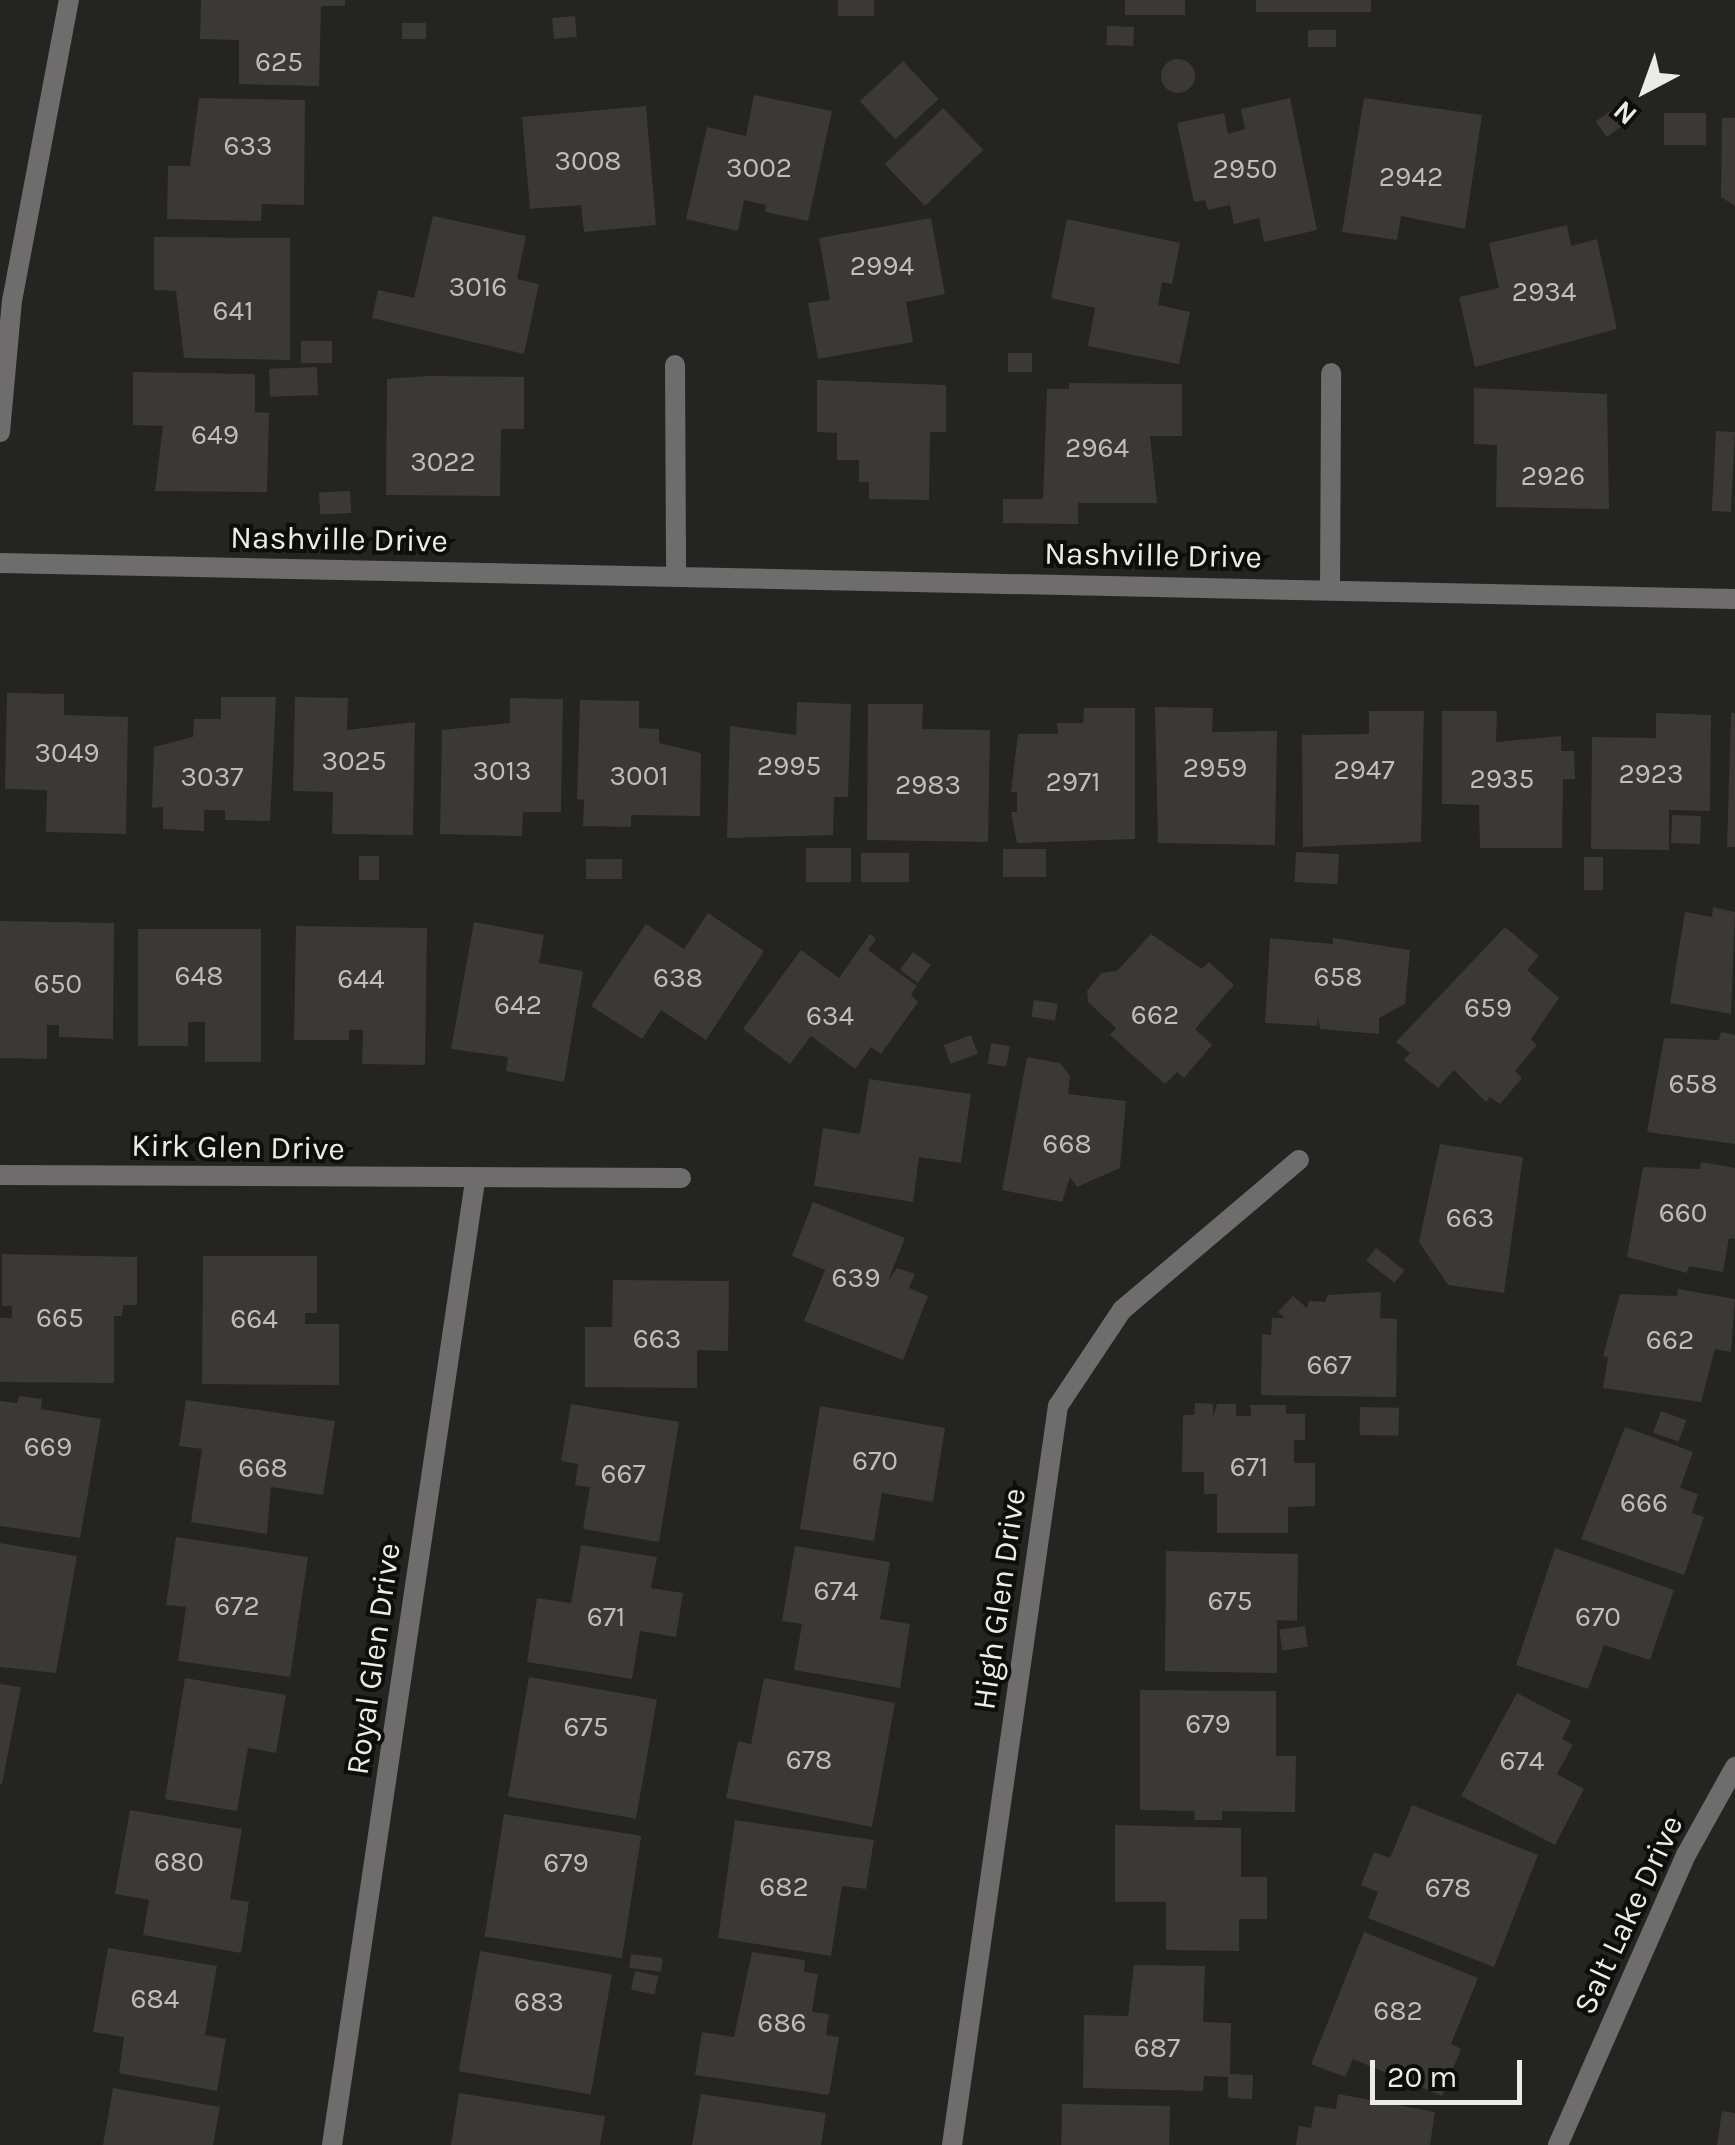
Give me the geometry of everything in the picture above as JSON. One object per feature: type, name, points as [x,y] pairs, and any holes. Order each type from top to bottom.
[{"type":"street","points":[[0,432],[12,302],[69,0]]},
{"type":"street","points":[[675,365],[676,577]]},
{"type":"street","points":[[1330,590],[1331,373]]},
{"type":"street","name":"Nashville Drive","points":[[0,564],[1735,600]]},
{"type":"street","name":"High Glen Drive","points":[[952,2145],[1058,1406],[1122,1310],[1299,1160]]},
{"type":"street","name":"Kirk Glen Drive","points":[[0,1175],[475,1181],[681,1178]]},
{"type":"street","name":"Royal Glen Drive","points":[[332,2145],[475,1181]]},
{"type":"street","name":"Salt Lake Drive","points":[[1558,2145],[1686,1855],[1735,1767]]},
{"type":"building","points":[[201,0],[345,0],[345,6],[321,6],[319,86],[239,84],[239,40],[200,39]]},
{"type":"building","points":[[838,0],[874,0],[874,16],[838,16]]},
{"type":"building","points":[[1125,0],[1185,0],[1185,15],[1125,15]]},
{"type":"building","points":[[1256,0],[1371,0],[1371,12],[1256,12]]},
{"type":"building","points":[[575,16],[577,37],[554,39],[552,18]]},
{"type":"building","points":[[402,23],[426,23],[426,39],[402,39]]},
{"type":"building","points":[[1107,26],[1134,27],[1133,46],[1106,45]]},
{"type":"building","points":[[1308,30],[1336,30],[1336,47],[1308,47]]},
{"type":"building","points":[[1178,59],[1190,64],[1195,76],[1190,88],[1178,93],[1166,88],[1161,76],[1166,64]]},
{"type":"building","points":[[903,61],[938,99],[895,139],[860,101]]},
{"type":"building","points":[[754,95],[832,111],[808,221],[765,212],[766,205],[744,200],[738,231],[686,219],[707,127],[746,136]]},
{"type":"building","points":[[199,98],[305,100],[304,205],[262,204],[261,221],[167,219],[168,166],[190,166]]},
{"type":"building","points":[[1290,98],[1317,230],[1264,242],[1259,218],[1234,224],[1230,205],[1208,210],[1205,200],[1194,202],[1177,123],[1224,113],[1228,134],[1245,129],[1241,109]]},
{"type":"building","points":[[1364,98],[1482,115],[1465,229],[1401,216],[1397,240],[1342,232]]},
{"type":"building","points":[[1624,101],[1635,116],[1607,137],[1596,122]]},
{"type":"building","points":[[646,106],[656,225],[584,232],[581,205],[530,209],[522,117]]},
{"type":"building","points":[[943,108],[983,150],[925,206],[885,164]]},
{"type":"building","points":[[1664,113],[1706,113],[1706,145],[1664,145]]},
{"type":"building","points":[[1722,118],[1735,118],[1735,206],[1721,197]]},
{"type":"building","points":[[433,216],[526,236],[517,279],[539,284],[524,354],[372,318],[378,290],[414,298]]},
{"type":"building","points":[[931,218],[945,294],[906,302],[913,342],[818,359],[808,303],[830,300],[819,238]]},
{"type":"building","points":[[1067,219],[1180,243],[1172,284],[1162,282],[1158,305],[1190,312],[1179,364],[1088,346],[1095,308],[1051,298]]},
{"type":"building","points":[[1567,225],[1571,246],[1597,239],[1617,329],[1475,367],[1459,297],[1499,288],[1489,243]]},
{"type":"building","points":[[154,237],[290,238],[290,360],[184,358],[176,291],[154,290]]},
{"type":"building","points":[[301,341],[332,341],[332,363],[301,363]]},
{"type":"building","points":[[1008,353],[1032,353],[1032,372],[1008,372]]},
{"type":"building","points":[[317,367],[318,395],[270,397],[269,369]]},
{"type":"building","points":[[133,372],[255,374],[255,412],[269,413],[267,492],[155,491],[163,426],[133,425]]},
{"type":"building","points":[[524,377],[524,429],[501,429],[500,496],[386,495],[387,379]]},
{"type":"building","points":[[817,380],[946,385],[946,432],[930,432],[929,500],[869,499],[869,482],[859,482],[859,460],[837,460],[837,433],[817,432]]},
{"type":"building","points":[[1069,383],[1182,384],[1182,436],[1150,436],[1157,503],[1078,503],[1078,524],[1003,523],[1003,499],[1043,499],[1047,389],[1069,389]]},
{"type":"building","points":[[1474,388],[1607,394],[1609,509],[1496,507],[1497,445],[1474,444]]},
{"type":"building","points":[[1716,431],[1735,432],[1731,512],[1712,511]]},
{"type":"building","points":[[350,491],[351,513],[320,515],[319,493]]},
{"type":"building","points":[[7,693],[64,694],[64,715],[128,717],[126,834],[46,832],[47,790],[5,789]]},
{"type":"building","points":[[221,697],[276,697],[270,821],[225,820],[225,810],[204,810],[204,831],[163,829],[163,807],[152,808],[154,747],[193,737],[194,719],[221,719]]},
{"type":"building","points":[[295,697],[348,698],[347,730],[415,722],[413,835],[332,834],[333,792],[293,791]]},
{"type":"building","points":[[510,698],[563,699],[561,812],[523,812],[522,836],[440,834],[442,730],[510,723]]},
{"type":"building","points":[[580,700],[639,701],[639,728],[659,729],[659,743],[701,753],[700,816],[631,815],[631,827],[583,826],[584,800],[577,799]]},
{"type":"building","points":[[797,702],[851,704],[848,797],[834,797],[833,835],[727,838],[730,726],[796,735]]},
{"type":"building","points":[[868,704],[923,704],[922,729],[990,730],[988,842],[867,840]]},
{"type":"building","points":[[1155,707],[1213,708],[1212,732],[1277,731],[1275,845],[1158,843]]},
{"type":"building","points":[[1084,708],[1135,708],[1135,839],[1017,843],[1011,812],[1017,812],[1017,792],[1011,792],[1018,734],[1058,734],[1057,723],[1083,723]]},
{"type":"building","points":[[1369,711],[1424,711],[1421,842],[1303,847],[1302,735],[1369,734]]},
{"type":"building","points":[[1442,711],[1497,711],[1496,742],[1561,736],[1561,751],[1574,751],[1575,779],[1563,779],[1562,848],[1480,848],[1479,805],[1442,804]]},
{"type":"building","points":[[1656,713],[1711,715],[1710,811],[1669,810],[1669,850],[1591,849],[1592,737],[1656,738]]},
{"type":"building","points":[[1731,713],[1735,713],[1735,847],[1727,847]]},
{"type":"building","points":[[1672,815],[1701,816],[1700,844],[1671,843]]},
{"type":"building","points":[[806,848],[851,848],[851,882],[806,882]]},
{"type":"building","points":[[1003,849],[1046,849],[1046,877],[1003,877]]},
{"type":"building","points":[[1296,852],[1339,854],[1337,884],[1294,882]]},
{"type":"building","points":[[861,853],[909,853],[909,882],[861,882]]},
{"type":"building","points":[[359,856],[379,856],[379,880],[359,880]]},
{"type":"building","points":[[1584,857],[1603,857],[1603,890],[1584,890]]},
{"type":"building","points":[[586,859],[622,859],[622,879],[586,879]]},
{"type":"building","points":[[1713,907],[1735,912],[1731,1014],[1670,1003],[1685,912],[1712,917]]},
{"type":"building","points":[[708,913],[764,951],[706,1040],[661,1010],[642,1039],[591,1006],[646,924],[684,949]]},
{"type":"building","points":[[0,921],[114,923],[113,1039],[59,1037],[59,1025],[47,1025],[47,1059],[0,1058]]},
{"type":"building","points":[[474,922],[544,935],[539,963],[583,971],[564,1082],[506,1071],[508,1057],[451,1049]]},
{"type":"building","points":[[296,926],[427,928],[425,1065],[362,1064],[363,1030],[349,1030],[349,1040],[294,1040]]},
{"type":"building","points":[[1505,927],[1539,956],[1527,970],[1559,998],[1531,1039],[1537,1045],[1515,1071],[1522,1078],[1500,1104],[1490,1097],[1486,1102],[1454,1070],[1438,1088],[1404,1060],[1410,1053],[1396,1042]]},
{"type":"building","points":[[138,929],[261,929],[261,1062],[205,1062],[205,1022],[188,1022],[188,1046],[138,1046]]},
{"type":"building","points":[[870,934],[876,939],[868,950],[917,986],[911,995],[918,1002],[881,1054],[871,1047],[855,1069],[811,1036],[790,1064],[743,1029],[801,950],[839,978]]},
{"type":"building","points":[[1151,934],[1202,969],[1209,962],[1234,985],[1195,1029],[1212,1045],[1184,1078],[1177,1072],[1165,1084],[1110,1035],[1116,1028],[1088,1002],[1087,991],[1101,973],[1117,971]]},
{"type":"building","points":[[1270,938],[1333,944],[1333,938],[1410,950],[1405,1004],[1379,1018],[1379,1034],[1320,1029],[1318,1016],[1317,1026],[1265,1023]]},
{"type":"building","points":[[913,952],[931,965],[918,983],[900,970]]},
{"type":"building","points":[[1034,1000],[1058,1004],[1055,1021],[1031,1017]]},
{"type":"building","points":[[1721,1032],[1735,1035],[1735,1144],[1647,1132],[1664,1038],[1719,1040]]},
{"type":"building","points":[[971,1035],[978,1054],[951,1064],[944,1045]]},
{"type":"building","points":[[991,1043],[1010,1046],[1006,1067],[988,1064]]},
{"type":"building","points":[[1027,1057],[1060,1063],[1070,1076],[1068,1094],[1126,1101],[1120,1168],[1077,1187],[1070,1177],[1062,1202],[1002,1190]]},
{"type":"building","points":[[869,1079],[971,1094],[961,1163],[919,1157],[913,1202],[814,1186],[823,1128],[860,1134]]},
{"type":"building","points":[[1440,1144],[1523,1157],[1504,1293],[1448,1285],[1419,1242]]},
{"type":"building","points":[[1701,1162],[1735,1168],[1735,1239],[1729,1238],[1723,1272],[1689,1266],[1687,1273],[1627,1257],[1643,1167],[1700,1169]]},
{"type":"building","points":[[813,1202],[905,1238],[888,1281],[897,1268],[915,1274],[909,1288],[928,1296],[903,1360],[804,1321],[825,1270],[792,1256]]},
{"type":"building","points":[[1376,1248],[1404,1270],[1395,1283],[1366,1261]]},
{"type":"building","points":[[2,1254],[137,1257],[137,1305],[123,1305],[122,1316],[114,1316],[114,1383],[0,1382],[0,1318],[12,1318],[12,1306],[2,1306]]},
{"type":"building","points":[[203,1256],[317,1256],[317,1313],[305,1313],[305,1324],[339,1324],[339,1385],[202,1384]]},
{"type":"building","points":[[613,1280],[729,1281],[728,1351],[697,1350],[697,1388],[585,1387],[585,1327],[612,1327]]},
{"type":"building","points":[[1678,1289],[1735,1299],[1731,1352],[1715,1349],[1701,1402],[1603,1388],[1608,1357],[1603,1356],[1620,1294],[1677,1296]]},
{"type":"building","points":[[1381,1292],[1380,1318],[1397,1319],[1396,1397],[1261,1395],[1262,1334],[1271,1335],[1272,1318],[1285,1318],[1278,1312],[1293,1296],[1307,1308],[1309,1301],[1325,1302],[1328,1295]]},
{"type":"building","points":[[19,1396],[42,1399],[41,1409],[101,1419],[80,1538],[0,1526],[0,1401],[17,1403]]},
{"type":"building","points":[[186,1400],[335,1421],[323,1495],[271,1487],[267,1534],[191,1522],[202,1449],[179,1446]]},
{"type":"building","points":[[1195,1403],[1213,1404],[1213,1417],[1217,1404],[1236,1404],[1236,1416],[1251,1416],[1250,1405],[1286,1405],[1286,1414],[1305,1414],[1305,1440],[1294,1440],[1294,1463],[1315,1463],[1315,1506],[1288,1507],[1288,1533],[1217,1533],[1217,1494],[1204,1494],[1204,1472],[1182,1472],[1183,1415],[1194,1415]]},
{"type":"building","points":[[571,1404],[679,1422],[659,1542],[583,1529],[590,1487],[575,1485],[578,1464],[561,1461]]},
{"type":"building","points":[[820,1406],[945,1428],[933,1502],[882,1493],[874,1541],[800,1529]]},
{"type":"building","points":[[1360,1407],[1399,1408],[1399,1436],[1360,1435]]},
{"type":"building","points":[[1661,1411],[1686,1420],[1679,1442],[1653,1433]]},
{"type":"building","points":[[1625,1427],[1693,1452],[1680,1488],[1698,1494],[1692,1513],[1704,1517],[1684,1575],[1581,1539]]},
{"type":"building","points":[[176,1537],[308,1557],[290,1677],[178,1661],[186,1607],[166,1605]]},
{"type":"building","points":[[0,1543],[77,1556],[56,1673],[0,1667]]},
{"type":"building","points":[[581,1545],[657,1557],[651,1588],[683,1593],[676,1637],[640,1631],[632,1679],[527,1662],[537,1598],[571,1603]]},
{"type":"building","points":[[795,1546],[890,1562],[880,1619],[910,1624],[900,1688],[794,1670],[802,1624],[782,1621]]},
{"type":"building","points":[[1555,1548],[1674,1590],[1650,1660],[1604,1645],[1588,1689],[1516,1665]]},
{"type":"building","points":[[1166,1551],[1298,1554],[1297,1621],[1277,1620],[1277,1673],[1165,1671]]},
{"type":"building","points":[[1305,1626],[1308,1647],[1282,1650],[1279,1630]]},
{"type":"building","points":[[529,1677],[657,1700],[636,1819],[508,1796]]},
{"type":"building","points":[[185,1678],[286,1695],[276,1753],[248,1748],[237,1811],[165,1799]]},
{"type":"building","points":[[764,1678],[895,1703],[872,1827],[726,1798],[738,1741],[751,1744]]},
{"type":"building","points":[[0,1684],[21,1687],[2,1784],[0,1784]]},
{"type":"building","points":[[1140,1690],[1276,1691],[1276,1756],[1296,1756],[1295,1812],[1222,1811],[1222,1820],[1195,1820],[1194,1811],[1140,1810]]},
{"type":"building","points":[[1517,1693],[1571,1721],[1562,1739],[1573,1745],[1557,1774],[1584,1789],[1555,1845],[1461,1796]]},
{"type":"building","points":[[1412,1805],[1538,1855],[1494,1967],[1368,1918],[1378,1892],[1361,1885],[1374,1852],[1390,1858]]},
{"type":"building","points":[[130,1810],[242,1829],[230,1899],[249,1902],[241,1953],[143,1935],[149,1900],[115,1894]]},
{"type":"building","points":[[504,1814],[641,1836],[622,1958],[485,1936]]},
{"type":"building","points":[[735,1820],[874,1840],[866,1889],[842,1886],[831,1956],[718,1938]]},
{"type":"building","points":[[1115,1825],[1241,1828],[1241,1877],[1267,1877],[1267,1919],[1239,1919],[1239,1951],[1166,1950],[1166,1902],[1115,1902]]},
{"type":"building","points":[[1364,1932],[1478,1978],[1451,2044],[1461,2049],[1442,2096],[1353,2059],[1345,2077],[1311,2064]]},
{"type":"building","points":[[108,1948],[217,1966],[205,2035],[226,2039],[217,2091],[119,2073],[124,2037],[93,2032]]},
{"type":"building","points":[[480,1951],[612,1974],[591,2094],[459,2071]]},
{"type":"building","points":[[752,1952],[805,1960],[804,1972],[818,1974],[812,2012],[829,2014],[826,2035],[839,2037],[829,2095],[695,2075],[702,2032],[734,2037]]},
{"type":"building","points":[[631,1954],[663,1958],[661,1972],[629,1968]]},
{"type":"building","points":[[1134,1965],[1205,1966],[1203,2022],[1231,2023],[1230,2074],[1253,2075],[1252,2099],[1228,2098],[1228,2077],[1204,2076],[1203,2091],[1083,2088],[1084,2015],[1128,2016]]},
{"type":"building","points":[[635,1971],[658,1976],[655,1995],[631,1990]]},
{"type":"building","points":[[113,2088],[220,2107],[213,2145],[103,2145]]},
{"type":"building","points":[[459,2093],[605,2116],[600,2145],[451,2145]]},
{"type":"building","points":[[701,2094],[826,2113],[821,2145],[692,2145]]},
{"type":"building","points":[[1338,2094],[1435,2112],[1430,2145],[1296,2145],[1299,2126],[1311,2128],[1315,2106],[1336,2109]]},
{"type":"building","points":[[1062,2104],[1170,2106],[1169,2145],[1061,2145]]},
{"type":"building","points":[[1722,2111],[1735,2113],[1735,2145],[1717,2145]]}]
